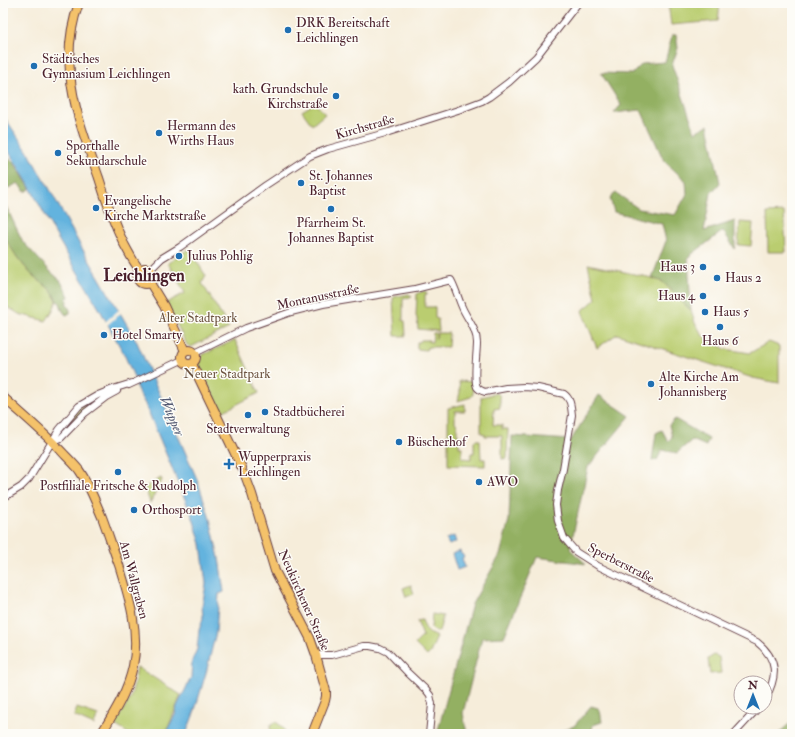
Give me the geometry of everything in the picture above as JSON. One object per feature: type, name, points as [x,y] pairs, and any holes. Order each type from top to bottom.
[{"type":"main road","points":[[79,3],[71,35],[69,58],[73,94],[79,120],[116,226],[132,261],[140,270]]},
{"type":"main road","points":[[144,268],[150,270],[153,277],[150,282],[143,284],[139,282],[137,274],[140,270],[144,268]]},
{"type":"main road","points":[[150,282],[164,306],[185,351]]},
{"type":"main road","points":[[189,350],[195,353],[196,359],[192,364],[186,364],[182,360],[182,354],[185,351],[189,350]]},
{"type":"main road","name":"Neukirchener Straße","points":[[192,364],[244,471],[275,571],[310,638],[316,655],[326,696],[312,734]]},
{"type":"main road","name":"Am Wallgraben","points":[[3,397],[79,469],[91,490],[107,530],[123,579],[134,625],[135,656],[130,678],[119,704],[101,734]]},
{"type":"street","name":"Kirchstraße","points":[[150,270],[162,258],[180,247],[287,170],[310,156],[328,149],[458,110],[489,97],[509,82],[536,57],[578,3]]},
{"type":"street","name":"Montanusstraße","points":[[195,353],[246,328],[291,312],[323,304],[415,289],[451,280],[462,308],[477,336],[476,382],[478,388],[485,392],[515,387],[538,388],[557,392],[566,396]]},
{"type":"street","points":[[3,498],[22,487],[29,479],[59,430],[74,411],[80,406],[98,395],[155,374],[182,360]]},
{"type":"street","points":[[52,442],[61,438],[85,413],[95,405],[106,397],[132,383]]},
{"type":"street","name":"Sperberstraße","points":[[566,396],[571,406],[572,415],[556,505],[558,521],[564,538],[576,552],[598,566],[757,642],[765,649],[772,659],[774,673],[773,680]]},
{"type":"street","points":[[316,655],[332,655],[364,646],[380,648],[388,652],[430,695],[432,704],[429,734]]},
{"type":"street","points":[[734,734],[752,715]]},
{"type":"green space","points":[[668,3],[720,3],[718,21],[671,25]]},
{"type":"green space","points":[[672,35],[676,35],[678,48],[672,65],[695,132],[708,125],[720,183],[711,193],[704,231],[735,221],[735,249],[723,231],[688,257],[691,311],[663,282],[652,278],[666,241],[662,224],[614,212],[610,198],[616,193],[639,209],[675,215],[687,194],[686,181],[664,161],[641,110],[614,113],[621,105],[601,73],[632,74],[642,64],[665,62]]},
{"type":"green space","points":[[315,103],[325,114],[312,125],[302,111]]},
{"type":"green space","points":[[3,157],[13,161],[30,188],[28,191],[24,191],[18,183],[3,191]]},
{"type":"green space","points":[[3,200],[23,242],[60,280],[69,297],[66,298],[68,301],[66,302],[70,313],[66,315],[51,290],[31,274],[17,257],[3,235]]},
{"type":"green space","points":[[784,212],[786,252],[768,252],[767,213]]},
{"type":"green space","points":[[740,222],[753,223],[751,246],[738,245]]},
{"type":"green space","points":[[3,234],[17,257],[31,274],[51,290],[57,301],[46,321],[19,314],[3,304]]},
{"type":"green space","name":"Alter Stadtpark","points":[[189,249],[206,276],[202,283],[229,328],[191,347],[187,345],[166,303],[185,293],[168,263]]},
{"type":"green space","points":[[588,264],[652,278],[663,282],[691,311],[695,323],[703,336],[725,349],[750,353],[769,342],[779,346],[779,383],[753,378],[617,334],[597,348],[582,311],[596,299]]},
{"type":"green space","points":[[425,291],[428,294],[425,294],[425,307],[435,307],[435,318],[438,319],[439,331],[418,329],[416,316],[417,294]]},
{"type":"green space","points":[[409,294],[412,297],[403,298],[403,321],[405,321],[406,336],[395,336],[393,298]]},
{"type":"green space","points":[[433,333],[436,333],[436,339],[437,333],[449,333],[448,347],[428,347],[426,350],[417,349],[417,342],[420,342],[421,340],[429,340],[429,342],[432,342]]},
{"type":"green space","name":"Neuer Stadtpark","points":[[235,340],[259,393],[220,413],[199,366],[202,355]]},
{"type":"green space","points":[[459,381],[473,382],[473,394],[471,397],[458,401],[460,392]]},
{"type":"green space","points":[[497,393],[500,396],[500,408],[494,409],[493,425],[502,425],[502,429],[508,429],[507,458],[502,459],[502,436],[485,436],[485,434],[481,433],[481,397]]},
{"type":"green space","points":[[107,394],[94,402],[58,437],[61,430],[81,407]]},
{"type":"green space","points":[[599,395],[630,416],[588,467],[570,549],[586,564],[537,557],[504,637],[482,638],[463,713],[467,734],[437,734],[472,604],[500,555],[509,520],[512,436],[571,440]]},
{"type":"green space","points":[[465,404],[465,411],[455,411],[455,423],[457,424],[457,435],[459,435],[459,447],[462,447],[462,458],[471,459],[471,453],[474,453],[474,442],[475,440],[480,440],[481,459],[485,459],[485,466],[448,465],[448,408]]},
{"type":"green space","points":[[675,419],[709,439],[706,446],[692,440],[677,453],[662,450],[657,460],[652,460],[656,433],[662,430],[668,441],[672,437],[669,425]]},
{"type":"green space","points":[[161,478],[162,480],[150,503],[145,487]]},
{"type":"green space","points":[[411,585],[414,594],[406,597],[403,588]]},
{"type":"green space","points":[[432,614],[443,616],[439,632],[431,628]]},
{"type":"green space","points":[[422,620],[427,631],[437,637],[430,653],[427,656],[415,644],[423,636],[417,621]]},
{"type":"green space","points":[[714,655],[719,657],[721,673],[710,674],[708,659]]},
{"type":"green space","points":[[137,667],[181,695],[167,734],[129,734],[115,725],[130,698]]},
{"type":"green space","points":[[591,706],[600,710],[602,722],[593,725],[591,734],[553,734],[574,726]]},
{"type":"green space","points":[[77,708],[98,715],[94,725],[74,716]]},
{"type":"green space","points":[[275,722],[282,727],[285,734],[272,734],[270,728]]},
{"type":"green space","points":[[789,724],[792,724],[792,734],[778,734]]},
{"type":"water","points":[[3,115],[30,155],[79,243],[136,340],[197,479],[210,519],[219,558],[224,592],[219,594],[216,632],[206,673],[186,734],[167,734],[167,730],[191,678],[192,661],[197,649],[199,630],[203,618],[202,606],[206,584],[201,544],[193,518],[146,406],[137,389],[134,377],[124,354],[3,142]]},
{"type":"water","points":[[454,536],[456,542],[449,545],[446,539]]},
{"type":"water","points":[[460,551],[464,557],[462,558],[465,567],[457,570],[452,554]]},
{"type":"pier","points":[[120,309],[122,312],[106,326],[104,323]]},
{"type":"place","name":"DRK Bereitschaft Leichlingen","points":[[288,30]]},
{"type":"place","name":"Städtisches Gymnasium Leichlingen","points":[[34,66]]},
{"type":"place","name":"kath. Grundschule Kirchstraße","points":[[336,96]]},
{"type":"place","name":"Hermann des Wirths Haus","points":[[159,133]]},
{"type":"place","name":"Sporthalle Sekundarschule","points":[[58,153]]},
{"type":"place","name":"St. Johannes Baptist","points":[[301,183]]},
{"type":"place","name":"Evangelische Kirche Marktstraße","points":[[96,208]]},
{"type":"place","name":"Pfarrheim St. Johannes Baptist","points":[[331,209]]},
{"type":"place","name":"Julius Pohlig","points":[[179,256]]},
{"type":"place","name":"Haus 3","points":[[703,267]]},
{"type":"place","name":"Haus 2","points":[[717,278]]},
{"type":"place","name":"Haus 4","points":[[703,296]]},
{"type":"place","name":"Haus 5","points":[[705,312]]},
{"type":"place","name":"Haus 6","points":[[720,327]]},
{"type":"place","name":"Hotel Smarty","points":[[104,335]]},
{"type":"place","name":"Alte Kirche Am Johannisberg","points":[[651,384]]},
{"type":"place","name":"Stadtbücherei","points":[[265,412]]},
{"type":"place","name":"Stadtverwaltung","points":[[248,415]]},
{"type":"place","name":"Büscherhof","points":[[399,442]]},
{"type":"place","name":"Wupperpraxis Leichlingen","points":[[229,464]]},
{"type":"place","name":"Postfiliale Fritsche & Rudolph","points":[[118,472]]},
{"type":"place","name":"AWO","points":[[479,482]]},
{"type":"place","name":"Orthosport","points":[[134,510]]},
{"type":"district","name":"Leichlingen","points":[[144,275]]},
{"type":"water label","name":"Wupper","points":[[172,416]]}]
